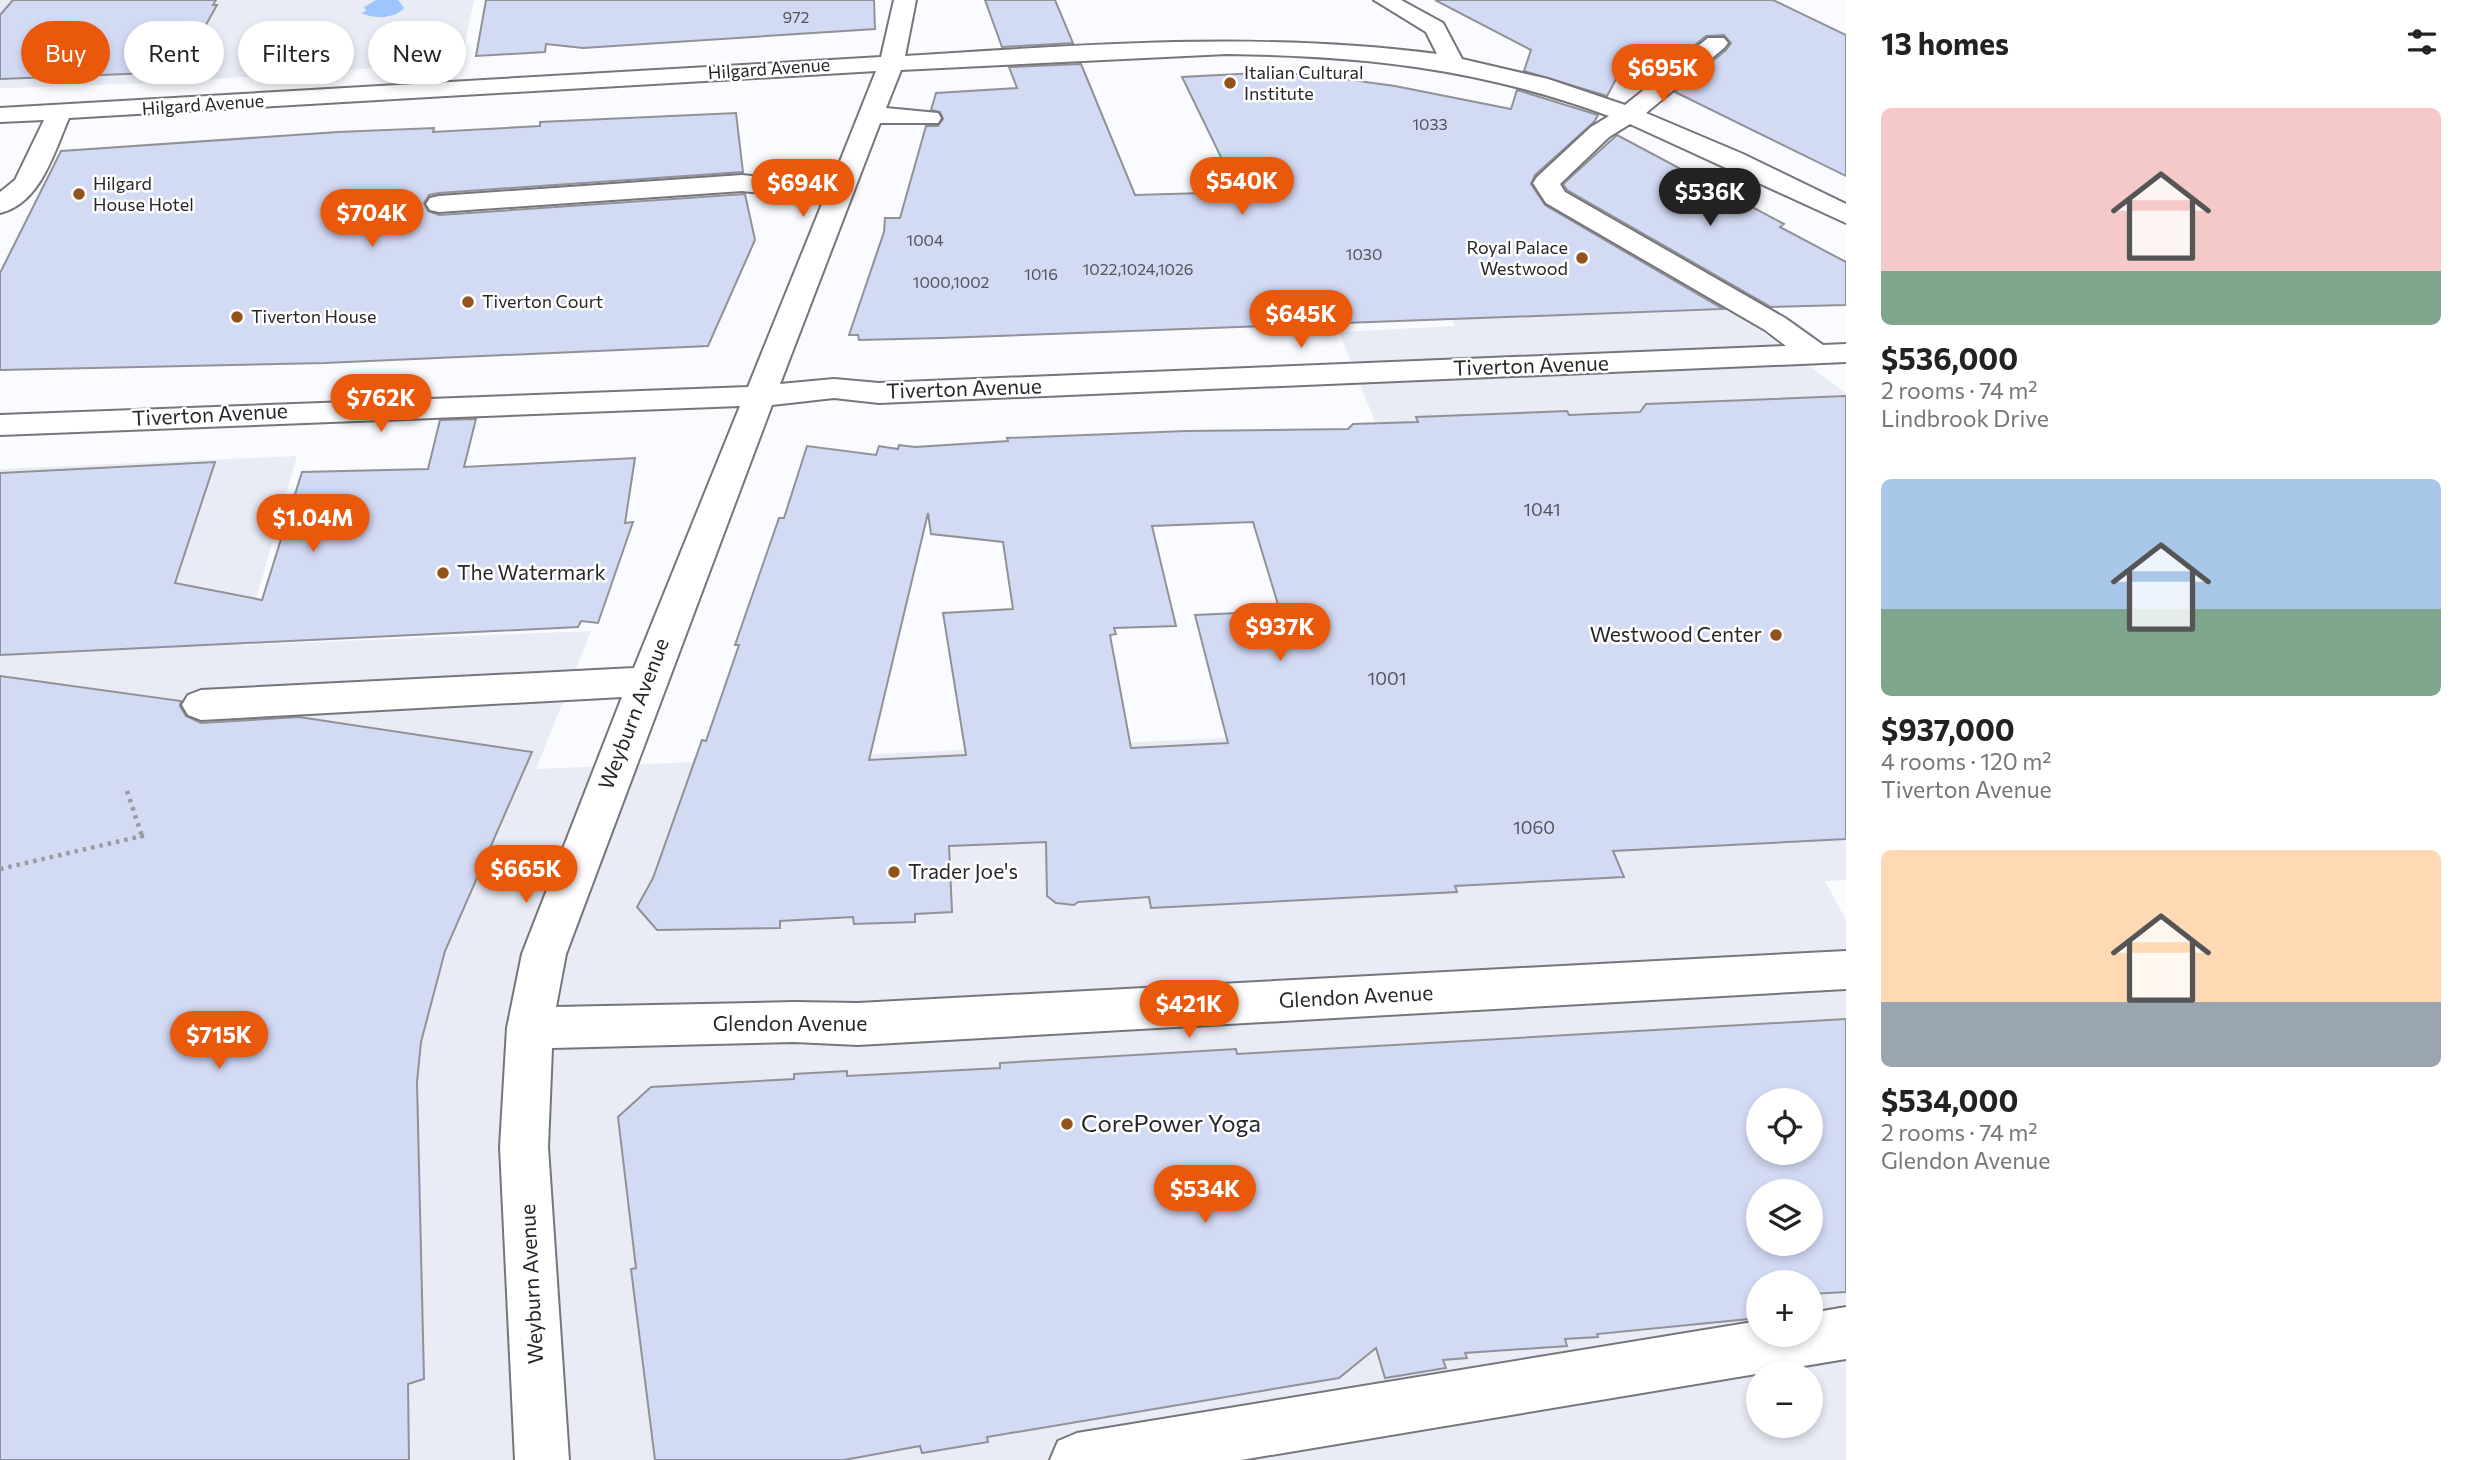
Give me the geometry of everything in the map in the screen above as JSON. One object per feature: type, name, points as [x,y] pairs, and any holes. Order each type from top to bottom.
[{"type":"street","name":"Weyburn Avenue","points":[[542,1460],[524,1147],[530,1028],[544,954],[555,918],[646,682],[892,62],[905,0]]},
{"type":"street","points":[[1385,0],[1435,28],[1454,65]]},
{"type":"street","points":[[1716,43],[1645,103],[1600,132],[1546,183],[1555,197],[1775,324],[1831,353]]},
{"type":"street","name":"Hilgard Avenue","points":[[0,115],[59,114],[1138,49],[1282,50],[1383,56],[1454,65],[1537,83],[1626,113],[1720,153],[1846,215]]},
{"type":"street","points":[[0,205],[26,184],[59,114]]},
{"type":"street","points":[[870,115],[929,118]]},
{"type":"street","points":[[439,204],[742,183],[839,192]]},
{"type":"street","name":"Tiverton Avenue","points":[[0,425],[303,411],[759,396],[811,393],[837,386],[879,393],[1831,353]]},
{"type":"street","points":[[201,705],[646,682]]},
{"type":"street","name":"Glendon Avenue","points":[[530,1028],[794,1022],[858,1024],[1846,970]]},
{"type":"street","points":[[1077,1460],[1846,1333]]},
{"type":"path","points":[[0,869],[142,838],[127,790]]},
{"type":"shaded area","points":[[0,0],[474,0],[466,38],[466,21],[368,21],[368,68],[354,69],[354,21],[238,21],[238,77],[224,78],[224,21],[124,21],[124,84],[0,88]]},
{"type":"shaded area","points":[[1389,191],[1523,191],[1716,298],[1846,393],[1846,880],[1825,881],[1846,920],[1846,1460],[0,1460],[0,469],[297,456],[243,645],[591,631],[536,769],[1497,726],[1339,332],[1455,326]]},
{"type":"water","points":[[376,0],[398,0],[404,8],[384,17],[361,13],[366,11],[364,7]]},
{"type":"building","points":[[13,0],[216,0],[213,5],[217,5],[208,21],[124,21],[124,74],[110,75],[110,21],[21,21],[21,78],[0,79],[0,15]]},
{"type":"building","points":[[486,0],[874,0],[875,29],[583,48],[546,44],[545,52],[476,56]]},
{"type":"building","points":[[985,0],[1055,0],[1073,43],[1002,47]]},
{"type":"building","points":[[1435,0],[1773,0],[1846,35],[1846,176],[1675,92],[1726,50],[1731,43],[1724,35],[1706,36],[1652,80],[1623,66],[1607,96],[1524,71],[1531,50]]},
{"type":"building","points":[[1081,64],[1135,195],[1238,192],[1182,77],[1275,72],[1329,77],[1395,86],[1511,109],[1517,90],[1598,115],[1594,122],[1535,175],[1531,184],[1545,205],[1723,309],[942,338],[859,340],[858,335],[849,335],[884,232],[885,218],[900,218],[926,126],[938,126],[943,119],[940,112],[931,110],[936,93],[1017,88],[1009,67]]},
{"type":"building","points":[[736,113],[743,172],[439,193],[429,195],[424,203],[428,211],[439,215],[745,194],[755,240],[708,346],[325,363],[0,370],[0,273],[61,151],[338,132],[434,128],[433,132],[540,126],[540,122]]},
{"type":"building","points":[[1617,135],[1784,224],[1780,227],[1846,262],[1846,305],[1771,307],[1567,190],[1563,184]]},
{"type":"building","points":[[1846,396],[1846,839],[1613,851],[1624,877],[1455,886],[1457,892],[1151,908],[1149,897],[1078,902],[1074,905],[1056,903],[1047,896],[1046,842],[949,846],[952,912],[915,914],[915,922],[854,924],[853,917],[780,921],[780,928],[657,930],[637,907],[653,878],[702,740],[706,741],[739,645],[735,645],[779,518],[784,518],[807,446],[876,455],[879,446],[898,449],[899,445],[915,447],[1008,441],[1007,438],[1186,431],[1348,429],[1353,424],[1418,422],[1416,417],[1567,411],[1569,415],[1640,412],[1646,404]],"holes":[[[928,513],[931,534],[1003,542],[1013,609],[943,613],[966,755],[869,760]],[[1253,522],[1280,611],[1195,615],[1228,743],[1131,748],[1110,635],[1116,634],[1114,628],[1176,626],[1152,526]]]},
{"type":"building","points":[[476,419],[464,467],[635,458],[625,523],[633,522],[598,623],[581,621],[578,627],[0,655],[0,473],[215,462],[175,583],[262,600],[302,472],[428,469],[440,420]]},
{"type":"building","points":[[0,676],[181,701],[180,706],[186,716],[201,723],[299,717],[532,752],[445,951],[421,1042],[417,1082],[424,1379],[408,1384],[409,1460],[0,1460]]},
{"type":"building","points":[[1846,1019],[1846,1292],[1823,1293],[1823,1270],[1746,1270],[1746,1319],[1597,1334],[1598,1337],[1565,1339],[1567,1346],[1465,1353],[1467,1358],[1443,1360],[1446,1368],[1385,1378],[1376,1348],[1339,1378],[987,1437],[988,1442],[922,1453],[920,1446],[844,1460],[655,1460],[631,1269],[636,1268],[618,1117],[651,1087],[794,1079],[794,1074],[847,1071],[847,1076],[1000,1068],[1000,1063],[1236,1049],[1237,1054]]},
{"type":"place","name":"Italian Cultural Institute","points":[[1230,83]]},
{"type":"place","name":"Hilgard House Hotel","points":[[79,194]]},
{"type":"place","name":"Royal Palace Westwood","points":[[1582,258]]},
{"type":"place","name":"Tiverton Court","points":[[468,302]]},
{"type":"place","name":"Tiverton House","points":[[237,317]]},
{"type":"place","name":"The Watermark","points":[[443,573]]},
{"type":"place","name":"Westwood Center","points":[[1776,635]]},
{"type":"place","name":"Trader Joe's","points":[[894,872]]},
{"type":"place","name":"CorePower Yoga","points":[[1067,1124]]}]
